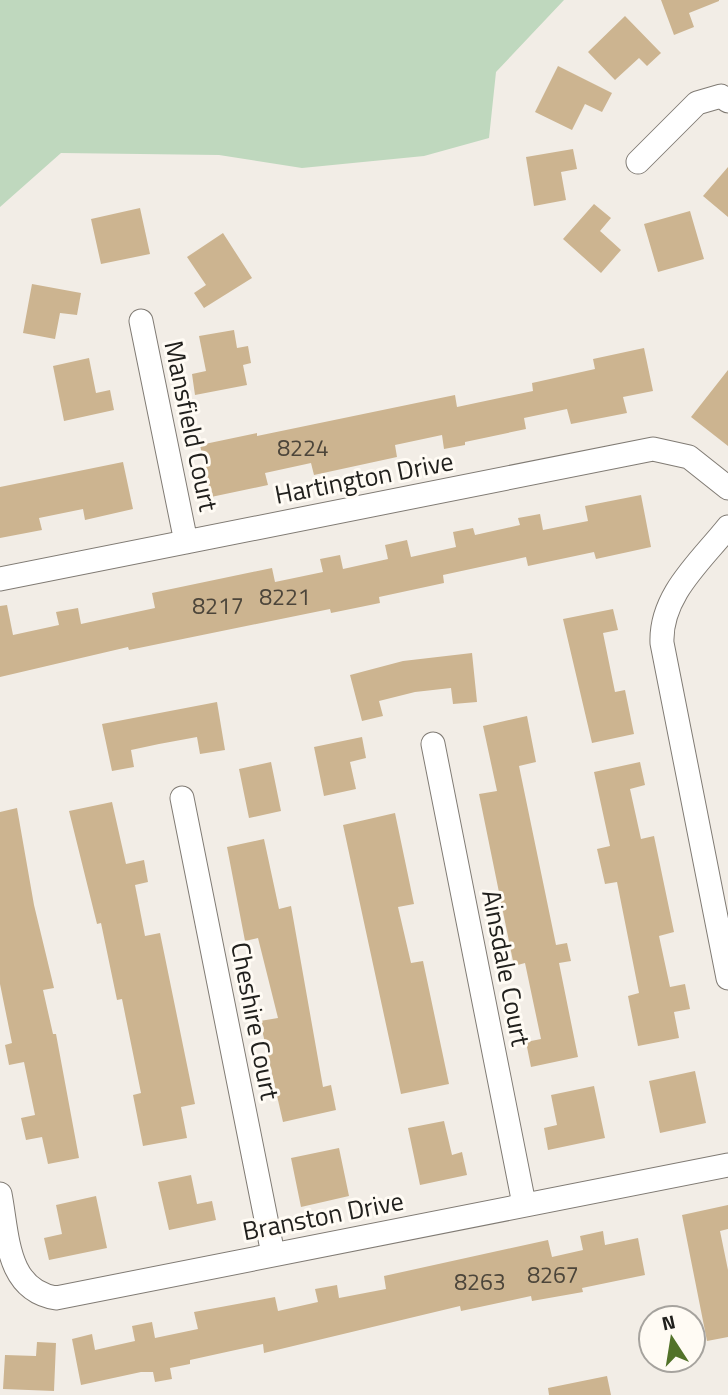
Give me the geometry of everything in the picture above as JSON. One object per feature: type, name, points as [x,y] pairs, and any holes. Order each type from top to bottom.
[{"type":"street","points":[[638,162],[697,103],[721,96],[728,101]]},
{"type":"street","name":"Mansfield Court","points":[[141,321],[186,542]]},
{"type":"street","name":"Hartington Drive","points":[[0,579],[653,449],[689,457],[728,488]]},
{"type":"street","points":[[728,527],[667,605],[661,625],[662,643],[728,978]]},
{"type":"street","name":"Ainsdale Court","points":[[433,744],[524,1204]]},
{"type":"street","name":"Cheshire Court","points":[[182,798],[273,1254]]},
{"type":"street","name":"Branston Drive","points":[[0,1194],[16,1272],[43,1296],[56,1298],[728,1166]]},
{"type":"green space","points":[[0,0],[564,0],[496,72],[489,138],[424,156],[302,168],[219,155],[61,153],[0,207]]},
{"type":"building","points":[[661,0],[719,1],[689,13],[694,27],[674,35]]},
{"type":"building","points":[[625,16],[661,53],[647,66],[639,58],[615,80],[588,52]]},
{"type":"building","points":[[558,66],[612,93],[602,112],[585,104],[572,130],[535,112]]},
{"type":"building","points":[[573,149],[577,169],[561,172],[566,200],[534,206],[526,157]]},
{"type":"building","points":[[728,167],[728,217],[703,196]]},
{"type":"building","points":[[594,204],[611,218],[600,231],[621,250],[601,273],[563,239]]},
{"type":"building","points":[[140,208],[150,254],[101,264],[91,219]]},
{"type":"building","points":[[690,211],[704,259],[658,272],[644,224]]},
{"type":"building","points":[[223,233],[252,278],[204,308],[194,293],[206,285],[187,257]]},
{"type":"building","points":[[32,284],[81,293],[77,315],[60,313],[55,339],[23,333]]},
{"type":"building","points":[[234,330],[237,348],[248,346],[251,363],[243,365],[247,385],[195,395],[192,374],[206,371],[199,336]]},
{"type":"building","points":[[644,348],[653,391],[623,397],[627,413],[571,424],[567,409],[524,418],[526,429],[465,442],[465,445],[444,449],[442,435],[395,445],[397,457],[314,475],[311,463],[265,473],[268,485],[211,497],[200,445],[257,433],[257,436],[455,395],[457,407],[533,391],[532,383],[595,369],[593,359]]},
{"type":"building","points":[[89,358],[96,393],[110,390],[114,410],[64,421],[53,366]]},
{"type":"building","points":[[728,370],[728,446],[691,417]]},
{"type":"building","points":[[123,462],[133,509],[85,520],[83,509],[39,518],[42,530],[0,538],[0,487]]},
{"type":"building","points":[[641,495],[651,547],[596,559],[594,552],[528,566],[526,557],[443,575],[444,583],[379,597],[380,603],[331,613],[330,609],[129,650],[128,647],[0,677],[0,606],[7,605],[13,635],[59,625],[56,612],[78,608],[81,624],[155,608],[152,593],[272,568],[275,582],[323,572],[320,559],[340,555],[343,569],[388,559],[385,545],[407,540],[411,557],[456,547],[453,532],[473,528],[475,535],[520,525],[518,518],[540,514],[543,530],[588,521],[585,506]]},
{"type":"building","points":[[613,609],[618,630],[603,633],[615,692],[625,690],[634,734],[592,743],[563,619]]},
{"type":"building","points":[[472,653],[477,702],[453,704],[451,688],[415,692],[379,701],[383,716],[362,721],[350,675],[403,661]]},
{"type":"building","points":[[217,702],[225,750],[200,754],[197,737],[159,744],[131,750],[134,767],[112,771],[102,724]]},
{"type":"building","points":[[527,716],[536,762],[519,766],[556,945],[567,943],[571,961],[559,963],[578,1057],[531,1067],[526,1042],[541,1039],[525,963],[514,966],[479,794],[497,791],[483,726]]},
{"type":"building","points":[[362,737],[366,758],[350,762],[356,789],[324,796],[314,747]]},
{"type":"building","points":[[271,762],[281,811],[249,818],[239,769]]},
{"type":"building","points":[[640,762],[645,785],[630,789],[641,839],[654,836],[674,932],[659,936],[670,987],[685,984],[690,1009],[674,1012],[679,1038],[638,1046],[628,996],[639,993],[617,882],[605,884],[597,849],[610,846],[594,772]]},
{"type":"building","points":[[112,802],[126,864],[144,860],[148,882],[135,885],[145,936],[160,933],[195,1104],[181,1107],[187,1138],[143,1146],[133,1095],[141,1093],[122,999],[117,1000],[101,923],[97,924],[69,811]]},
{"type":"building","points":[[17,808],[34,905],[54,988],[43,990],[53,1034],[56,1034],[79,1158],[48,1164],[42,1137],[26,1140],[21,1118],[35,1115],[24,1062],[9,1065],[5,1045],[12,1043],[0,984],[0,812]]},
{"type":"building","points":[[395,813],[414,904],[398,907],[411,963],[423,961],[449,1084],[401,1094],[343,825]]},
{"type":"building","points":[[264,839],[279,909],[291,906],[323,1087],[331,1085],[336,1110],[283,1122],[260,1021],[278,1018],[258,938],[245,941],[227,847]]},
{"type":"building","points":[[695,1071],[706,1123],[660,1133],[649,1081]]},
{"type":"building","points":[[594,1086],[605,1138],[548,1150],[544,1128],[557,1125],[551,1095]]},
{"type":"building","points":[[444,1121],[452,1155],[462,1152],[467,1175],[420,1185],[408,1128]]},
{"type":"building","points":[[339,1148],[349,1196],[301,1207],[291,1158]]},
{"type":"building","points":[[191,1175],[197,1204],[212,1201],[216,1220],[169,1230],[158,1182]]},
{"type":"building","points":[[96,1196],[107,1248],[49,1260],[44,1238],[62,1234],[56,1205]]},
{"type":"building","points":[[728,1205],[728,1229],[720,1231],[728,1270],[728,1337],[707,1341],[707,1304],[700,1304],[682,1215]]},
{"type":"building","points":[[603,1231],[605,1245],[638,1238],[645,1275],[582,1288],[583,1292],[532,1301],[531,1296],[461,1311],[460,1306],[264,1353],[263,1344],[190,1360],[190,1364],[170,1368],[172,1379],[155,1382],[153,1372],[141,1372],[81,1385],[72,1339],[92,1334],[95,1350],[135,1341],[132,1326],[152,1322],[155,1338],[198,1329],[194,1312],[275,1297],[278,1311],[318,1302],[315,1289],[337,1285],[339,1298],[386,1289],[384,1276],[548,1240],[552,1257],[583,1250],[580,1236]]},
{"type":"building","points":[[37,1342],[56,1343],[54,1391],[3,1389],[5,1355],[36,1356]]},
{"type":"building","points":[[607,1376],[611,1395],[549,1395],[548,1388]]}]
